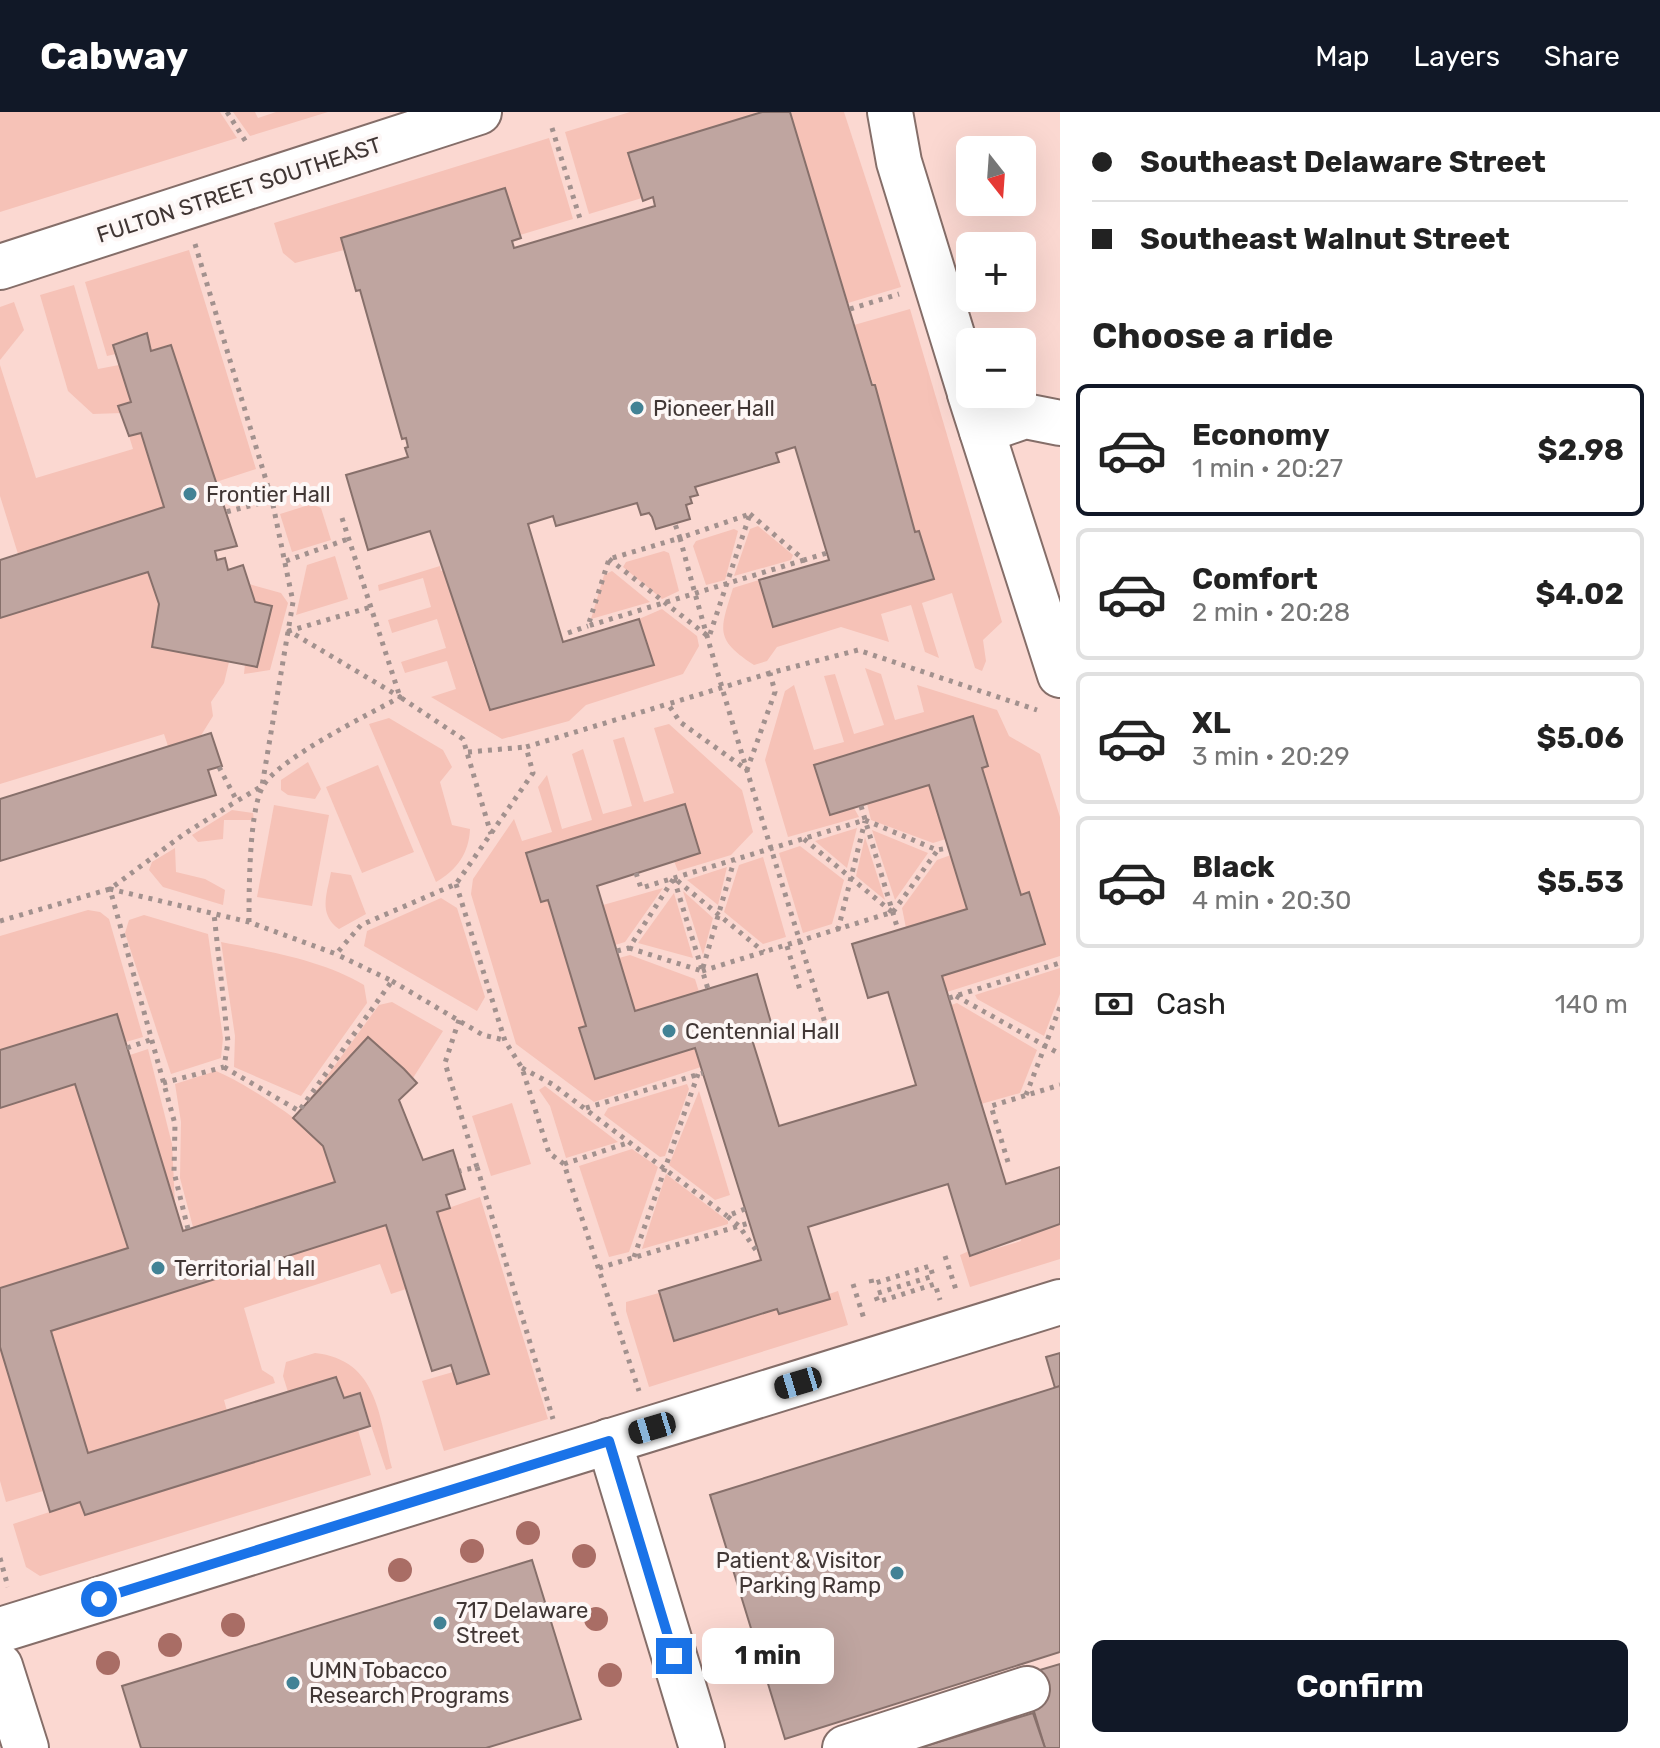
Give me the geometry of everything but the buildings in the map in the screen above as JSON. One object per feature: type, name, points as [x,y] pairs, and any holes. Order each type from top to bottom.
[{"type":"street","name":"FULTON STREET SOUTHEAST","points":[[0,267],[479,112]]},
{"type":"street","points":[[890,112],[899,162],[956,347]]},
{"type":"street","points":[[975,408],[1054,683]]},
{"type":"street","points":[[984,408],[1060,423]]},
{"type":"street","points":[[0,1630],[1060,1302]]},
{"type":"street","points":[[609,1441],[702,1748]]},
{"type":"street","points":[[0,1666],[26,1748]]},
{"type":"street","points":[[845,1748],[1027,1689]]},
{"type":"path","points":[[227,112],[246,142]]},
{"type":"path","points":[[552,128],[581,222]]},
{"type":"path","points":[[194,239],[272,500],[293,602],[249,860],[249,922]]},
{"type":"path","points":[[850,309],[911,290]]},
{"type":"path","points":[[226,512],[272,500]]},
{"type":"path","points":[[609,559],[750,514]]},
{"type":"path","points":[[750,514],[804,560]]},
{"type":"path","points":[[709,637],[730,583],[750,514]]},
{"type":"path","points":[[342,518],[400,697]]},
{"type":"path","points":[[675,524],[825,1023]]},
{"type":"path","points":[[286,561],[348,539]]},
{"type":"path","points":[[568,633],[827,553]]},
{"type":"path","points":[[609,559],[709,637]]},
{"type":"path","points":[[588,626],[609,559]]},
{"type":"path","points":[[289,631],[371,607]]},
{"type":"path","points":[[289,631],[400,697],[463,739],[491,834]]},
{"type":"path","points":[[468,752],[526,747],[770,673],[858,650],[1054,683]]},
{"type":"path","points":[[747,770],[775,692],[770,673]]},
{"type":"path","points":[[0,921],[110,889],[184,834],[262,786],[294,757],[400,697]]},
{"type":"path","points":[[668,704],[680,722],[747,770]]},
{"type":"path","points":[[336,954],[361,925],[456,884],[533,773],[526,747]]},
{"type":"path","points":[[219,767],[237,801]]},
{"type":"path","points":[[861,806],[898,930]]},
{"type":"path","points":[[838,930],[865,820]]},
{"type":"path","points":[[636,873],[641,888],[865,820],[937,850],[948,848]]},
{"type":"path","points":[[803,839],[893,912]]},
{"type":"path","points":[[617,951],[629,948],[702,971],[801,943],[893,912],[937,850]]},
{"type":"path","points":[[702,971],[734,860]]},
{"type":"path","points":[[674,878],[764,952]]},
{"type":"path","points":[[629,948],[674,878]]},
{"type":"path","points":[[674,878],[708,989]]},
{"type":"path","points":[[456,884],[505,1041],[522,1068],[549,1153],[564,1164],[642,1398]]},
{"type":"path","points":[[110,889],[249,922],[336,954],[392,981],[483,1035],[505,1041]]},
{"type":"path","points":[[110,889],[175,1124],[174,1172],[188,1229]]},
{"type":"path","points":[[214,914],[228,1042],[224,1067]]},
{"type":"path","points":[[787,946],[800,990]]},
{"type":"path","points":[[949,998],[1060,963]]},
{"type":"path","points":[[163,1083],[224,1067],[299,1111],[392,981]]},
{"type":"path","points":[[956,996],[1060,1054]]},
{"type":"path","points":[[1025,1096],[1060,1007]]},
{"type":"path","points":[[459,1020],[445,1063],[555,1425]]},
{"type":"path","points":[[127,1048],[150,1040]]},
{"type":"path","points":[[522,1068],[665,1167],[739,1226],[758,1253]]},
{"type":"path","points":[[585,1109],[701,1074],[634,1257]]},
{"type":"path","points":[[1008,1162],[991,1106],[1060,1085]]},
{"type":"path","points":[[564,1164],[631,1142]]},
{"type":"path","points":[[460,1171],[477,1167]]},
{"type":"path","points":[[727,1216],[745,1209]]},
{"type":"path","points":[[599,1268],[749,1223]]},
{"type":"path","points":[[945,1256],[959,1299]]},
{"type":"path","points":[[871,1279],[872,1284],[930,1266],[933,1276],[875,1294],[878,1302],[935,1284],[941,1305]]},
{"type":"path","points":[[853,1284],[867,1327]]},
{"type":"shaded area","points":[[0,112],[1060,112],[1060,1748],[0,1748]]},
{"type":"shaded area","points":[[0,112],[220,112],[237,138],[0,212]]},
{"type":"shaded area","points":[[233,112],[255,112],[258,118],[276,112],[328,112],[250,136]]},
{"type":"shaded area","points":[[630,112],[762,112],[629,153],[642,198],[589,214],[565,132]]},
{"type":"shaded area","points":[[790,112],[844,112],[901,287],[848,303]]},
{"type":"shaded area","points":[[549,138],[573,219],[520,235],[505,188],[341,238],[344,250],[295,263],[283,253],[274,223]]},
{"type":"shaded area","points":[[189,250],[256,469],[216,482],[171,346],[151,351],[146,334],[114,345],[116,354],[107,356],[85,282]]},
{"type":"shaded area","points":[[74,285],[98,369],[119,365],[131,402],[118,406],[122,413],[93,414],[68,391],[40,295]]},
{"type":"shaded area","points":[[14,302],[24,330],[0,360],[0,307]]},
{"type":"shaded area","points":[[910,309],[1002,622],[983,640],[986,661],[982,671],[975,668],[952,593],[922,603],[939,658],[925,652],[911,605],[881,614],[889,642],[841,627],[777,647],[767,661],[754,665],[726,640],[723,624],[733,588],[759,580],[773,627],[933,579],[919,531],[915,532],[885,432],[888,430],[854,325]]},
{"type":"shaded area","points":[[0,365],[36,478],[133,449],[129,436],[141,433],[164,507],[18,554],[0,496]]},
{"type":"shaded area","points":[[312,504],[321,508],[331,540],[292,552],[280,514]]},
{"type":"shaded area","points":[[758,526],[793,555],[791,560],[734,576],[750,529]]},
{"type":"shaded area","points":[[734,529],[738,531],[725,580],[706,585],[693,546],[696,541]]},
{"type":"shaded area","points":[[664,551],[669,553],[679,591],[662,599],[623,567],[626,562]]},
{"type":"shaded area","points":[[335,556],[348,599],[296,615],[307,565]]},
{"type":"shaded area","points":[[440,566],[441,571],[445,570],[475,670],[653,664],[639,619],[662,609],[697,636],[699,646],[683,674],[586,705],[569,721],[502,739],[431,697],[456,689],[447,661],[405,673],[401,662],[446,648],[437,619],[392,633],[388,620],[431,607],[423,578],[379,591],[378,585]]},
{"type":"shaded area","points":[[612,571],[650,602],[591,619],[604,575]]},
{"type":"shaded area","points":[[148,572],[159,604],[152,647],[229,662],[224,683],[211,702],[213,716],[200,737],[168,746],[164,734],[0,784],[0,618]]},
{"type":"shaded area","points":[[249,584],[281,593],[288,603],[270,670],[244,674],[245,664],[272,606],[255,602]]},
{"type":"shaded area","points":[[865,668],[881,674],[895,720],[924,712],[917,685],[997,710],[1009,736],[1040,754],[1060,817],[1060,956],[947,992],[942,976],[1029,892],[1021,895],[982,768],[988,766],[973,716],[815,764],[830,815],[854,808],[859,817],[788,837],[765,760],[785,691],[794,685],[814,750],[844,742],[824,676],[835,674],[854,734],[884,725]]},
{"type":"shaded area","points":[[389,718],[443,750],[452,767],[440,782],[452,825],[470,829],[460,860],[436,882],[369,724]]},
{"type":"shaded area","points":[[669,724],[742,790],[753,832],[731,855],[678,871],[674,861],[700,853],[684,804],[526,853],[541,901],[548,900],[586,1026],[579,1029],[595,1079],[695,1048],[701,1067],[594,1102],[516,1044],[471,894],[473,879],[514,819],[522,841],[552,832],[538,787],[547,775],[562,829],[592,820],[572,754],[583,749],[603,814],[632,806],[613,740],[624,737],[644,802],[674,793],[654,728]]},
{"type":"shaded area","points":[[308,762],[321,789],[315,799],[288,795],[281,790],[281,780]]},
{"type":"shaded area","points":[[378,765],[414,852],[362,873],[326,787]]},
{"type":"shaded area","points":[[929,785],[946,839],[933,843],[871,820],[867,804]]},
{"type":"shaded area","points":[[274,805],[329,815],[312,906],[257,897]]},
{"type":"shaded area","points":[[232,810],[253,813],[254,820],[224,820],[223,839],[198,842],[192,835]]},
{"type":"shaded area","points":[[857,828],[847,868],[815,841]]},
{"type":"shaded area","points":[[872,830],[928,853],[895,900]]},
{"type":"shaded area","points":[[865,837],[885,900],[856,876]]},
{"type":"shaded area","points":[[800,846],[844,880],[832,924],[803,933],[779,853]]},
{"type":"shaded area","points":[[175,848],[176,872],[205,879],[225,890],[223,905],[163,887],[149,870],[152,862]]},
{"type":"shaded area","points":[[951,855],[967,909],[906,928],[902,908],[937,860]]},
{"type":"shaded area","points":[[763,857],[786,937],[763,944],[724,912],[739,865]]},
{"type":"shaded area","points":[[727,867],[718,905],[687,880]]},
{"type":"shaded area","points":[[331,872],[351,875],[366,914],[339,929],[326,910]]},
{"type":"shaded area","points":[[663,888],[625,942],[615,945],[603,905]]},
{"type":"shaded area","points":[[683,891],[713,918],[703,955]]},
{"type":"shaded area","points":[[674,893],[693,958],[638,943]]},
{"type":"shaded area","points":[[441,898],[457,908],[485,997],[477,1011],[364,946],[367,931]]},
{"type":"shaded area","points":[[88,910],[100,912],[109,919],[143,1037],[126,1042],[116,1014],[0,1050],[0,936]]},
{"type":"shaded area","points":[[144,915],[208,934],[223,1038],[221,1058],[171,1074],[125,933],[129,920]]},
{"type":"shaded area","points":[[221,942],[313,963],[364,985],[367,1003],[301,1096],[234,1067],[235,1036]]},
{"type":"shaded area","points":[[630,955],[695,979],[699,992],[635,1011],[619,958]]},
{"type":"shaded area","points":[[1060,968],[1060,994],[1044,1036],[977,999],[975,995]]},
{"type":"shaded area","points":[[392,1002],[443,1031],[413,1078],[368,1037],[308,1102],[379,1005]]},
{"type":"shaded area","points":[[957,1003],[1037,1050],[1020,1093],[981,1104],[951,1005]]},
{"type":"shaded area","points":[[148,1049],[172,1144],[175,1204],[130,1055]]},
{"type":"shaded area","points":[[216,1071],[274,1104],[316,1137],[326,1150],[335,1182],[193,1227],[180,1178],[181,1122],[175,1084]]},
{"type":"shaded area","points":[[75,1084],[128,1248],[0,1288],[0,1108]]},
{"type":"shaded area","points":[[687,1084],[689,1089],[665,1156],[660,1157],[604,1115],[608,1108]]},
{"type":"shaded area","points":[[545,1086],[618,1142],[566,1158],[550,1106],[539,1090]]},
{"type":"shaded area","points":[[699,1091],[730,1195],[715,1200],[669,1165]]},
{"type":"shaded area","points":[[512,1103],[531,1164],[491,1176],[472,1116]]},
{"type":"shaded area","points":[[632,1149],[658,1167],[629,1252],[609,1257],[579,1166]]},
{"type":"shaded area","points":[[666,1174],[728,1221],[728,1224],[642,1249]]},
{"type":"shaded area","points":[[480,1197],[548,1419],[444,1451],[422,1381],[453,1372],[457,1384],[489,1374],[437,1212]]},
{"type":"shaded area","points":[[1060,1224],[1060,1259],[970,1287],[960,1255],[969,1251],[971,1256],[1021,1241],[1020,1236]]},
{"type":"shaded area","points":[[386,1225],[406,1289],[391,1294],[380,1264],[244,1308],[262,1370],[273,1377],[275,1383],[224,1400],[227,1411],[88,1453],[51,1331]]},
{"type":"shaded area","points":[[838,1291],[848,1325],[649,1387],[626,1311],[626,1302],[659,1293],[674,1341],[777,1309],[779,1314],[830,1299],[829,1294]]},
{"type":"shaded area","points":[[0,1347],[43,1491],[6,1502],[0,1481]]},
{"type":"shaded area","points":[[315,1353],[336,1358],[364,1379],[379,1411],[392,1468],[386,1470],[360,1393],[344,1398],[336,1377],[288,1392],[283,1376],[286,1362]]},
{"type":"shaded area","points":[[358,1430],[371,1475],[40,1576],[26,1567],[13,1524],[80,1502],[86,1515]]},
{"type":"place","name":"Pioneer Hall","points":[[637,408]]},
{"type":"place","name":"Frontier Hall","points":[[190,494]]},
{"type":"place","name":"Centennial Hall","points":[[669,1031]]},
{"type":"place","name":"Territorial Hall","points":[[158,1268]]},
{"type":"place","name":"Patient & Visitor Parking Ramp","points":[[897,1573]]},
{"type":"place","name":"717 Delaware Street","points":[[440,1623]]},
{"type":"place","name":"UMN Tobacco Research Programs","points":[[293,1683]]},
{"type":"route","points":[[99,1599],[609,1441],[674,1656]]}]
